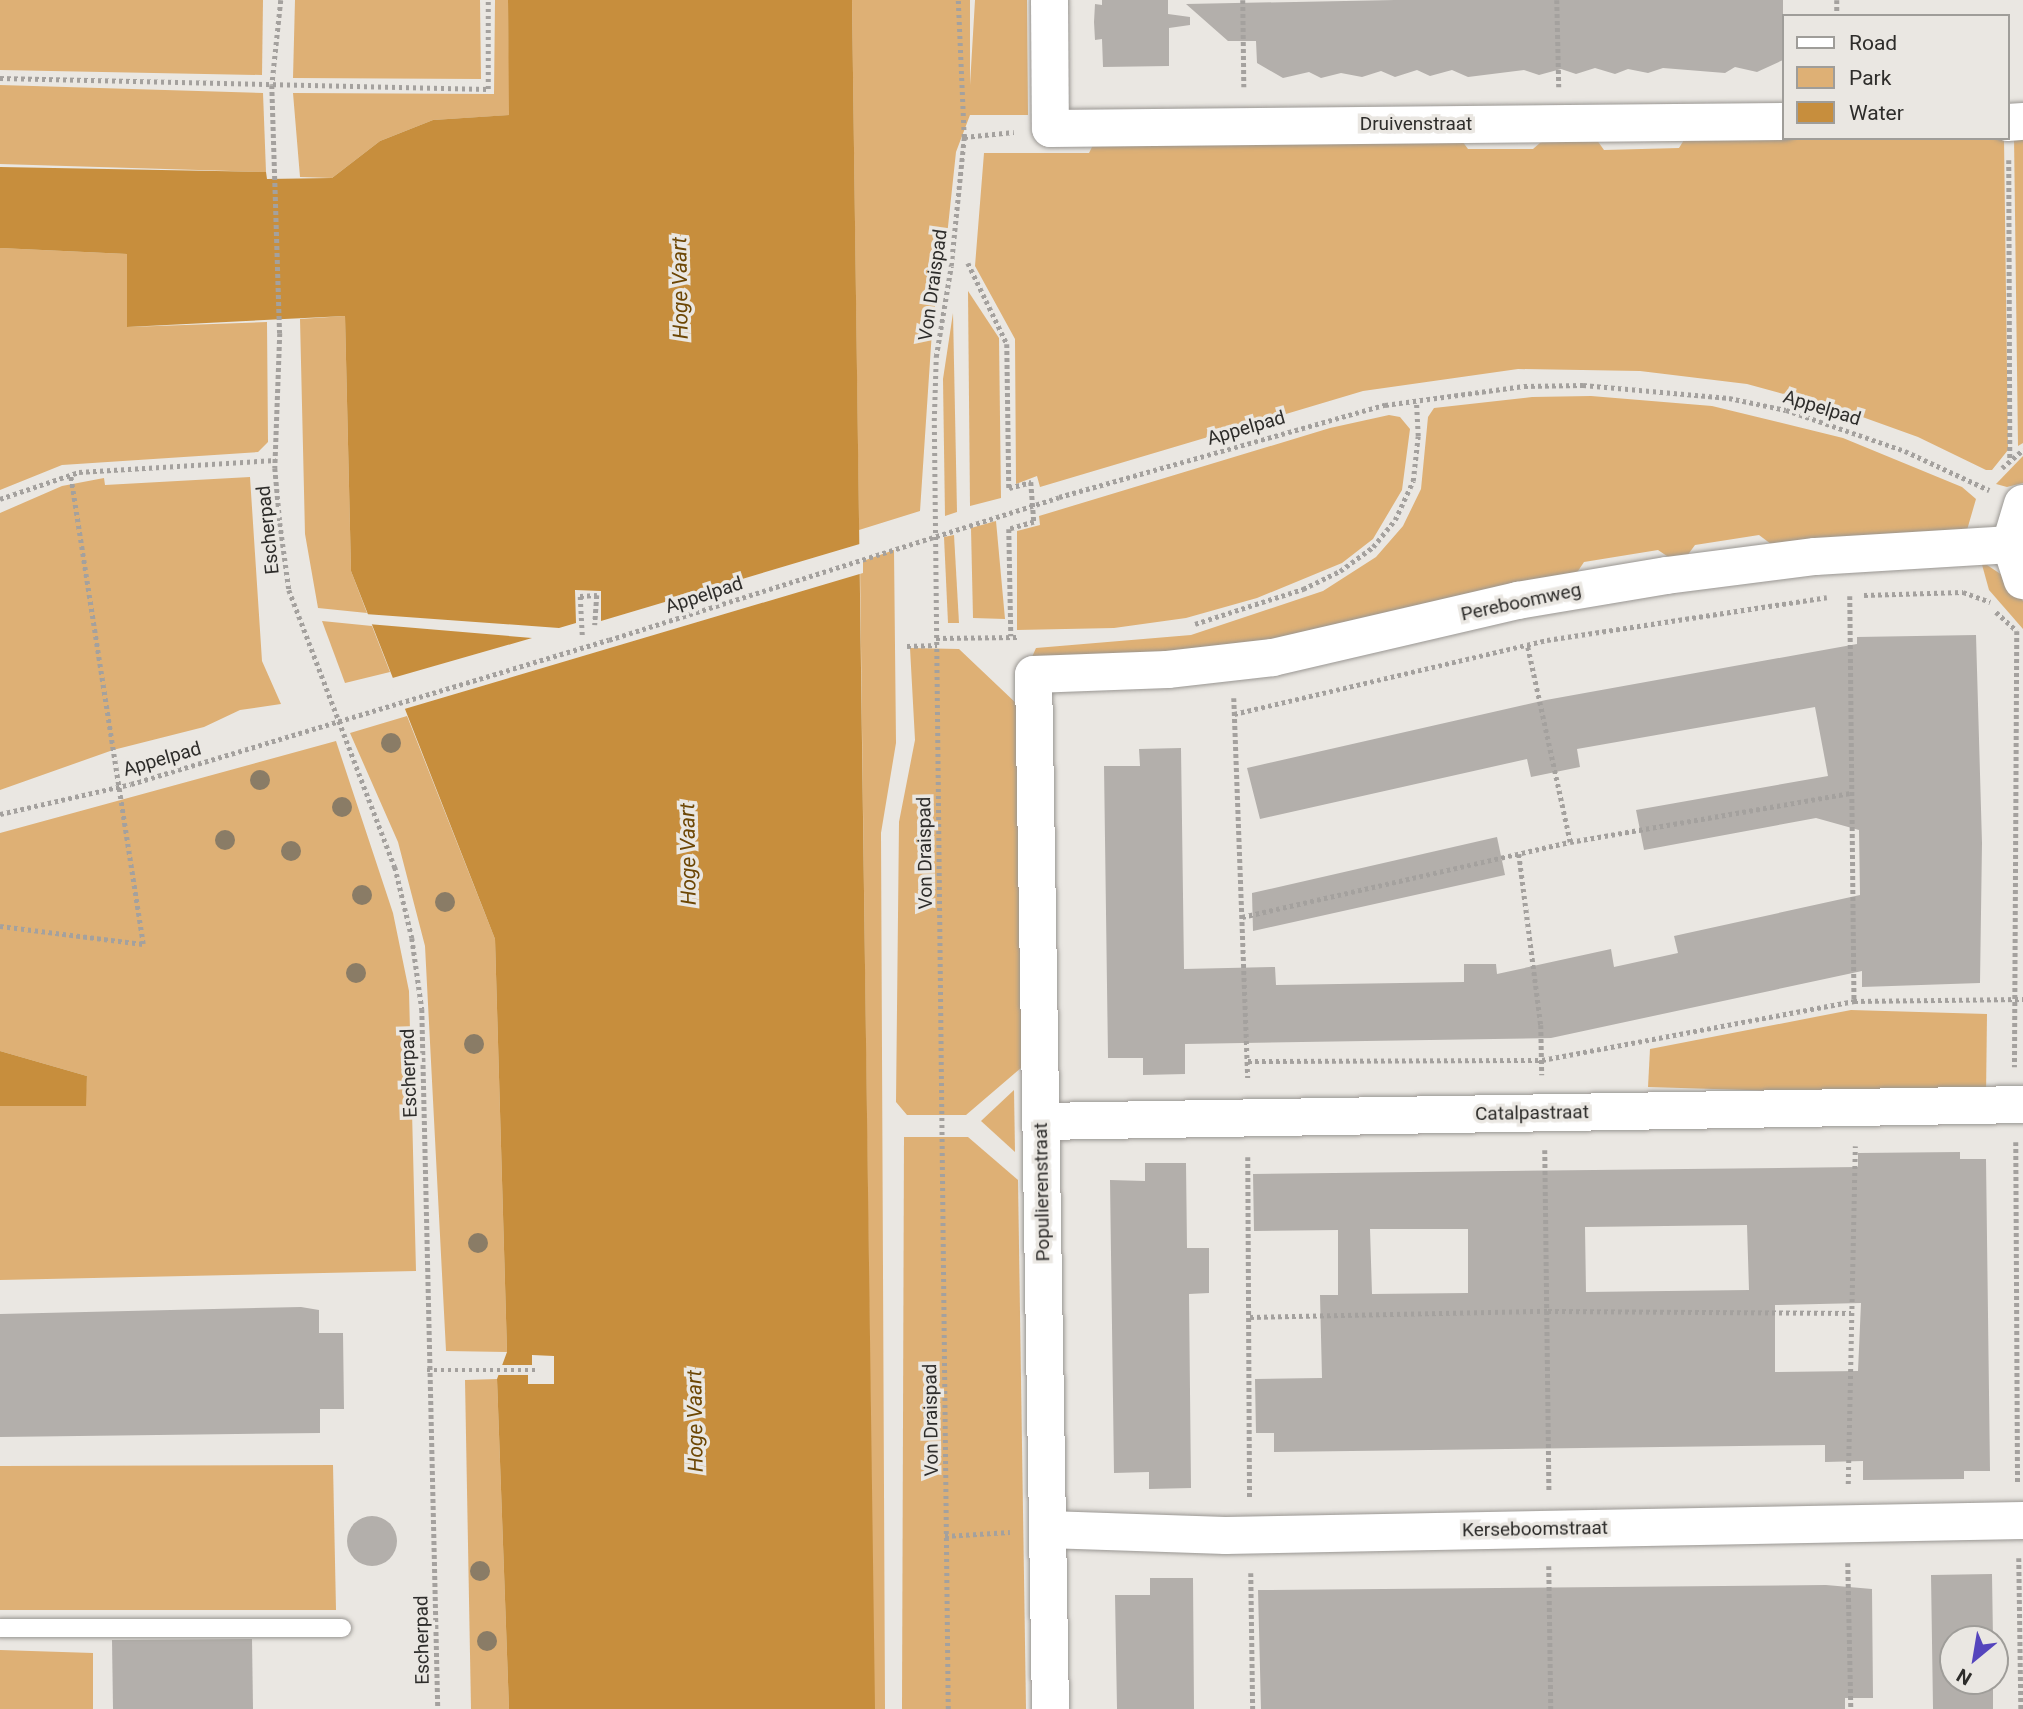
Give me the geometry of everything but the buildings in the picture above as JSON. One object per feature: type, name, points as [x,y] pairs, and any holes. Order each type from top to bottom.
[{"type":"street","points":[[1049,0],[1049,128]]},
{"type":"street","name":"Druivenstraat","points":[[1049,128],[1782,121]]},
{"type":"street","points":[[2023,504],[2011,544],[2023,580]]},
{"type":"street","name":"Pereboomweg","points":[[1034,674],[1233,663],[1313,649],[1517,600],[1666,575],[1815,556],[2011,544]]},
{"type":"street","name":"Populierenstraat","points":[[1034,674],[1050,1709]]},
{"type":"street","name":"Catalpastraat","points":[[1041,1121],[1248,1120],[1856,1104],[2019,1103]]},
{"type":"street","name":"Kerseboomstraat","points":[[1047,1529],[1251,1534],[2021,1520]]},
{"type":"lane","points":[[0,1628],[342,1628]]},
{"type":"path","name":"Escherpad","points":[[281,0],[272,85],[280,333],[276,460],[289,590],[395,867],[412,939],[422,1009],[438,1709]]},
{"type":"path","points":[[0,78],[488,89],[488,0]]},
{"type":"path","name":"Von Draispad","points":[[948,1709],[936,638],[936,357],[964,137],[958,0]]},
{"type":"path","points":[[1243,0],[1245,125]]},
{"type":"path","points":[[1558,0],[1559,123]]},
{"type":"path","points":[[2010,460],[2013,122]]},
{"type":"path","points":[[964,137],[1049,128]]},
{"type":"path","points":[[968,263],[976,288],[1007,344],[1009,488],[1031,482],[1034,522],[1009,529],[1011,636]]},
{"type":"path","name":"Appelpad","points":[[0,814],[131,784],[609,640],[1059,497],[1314,423],[1416,401],[1524,386],[1583,385],[1729,398],[1844,428],[1963,477]]},
{"type":"path","points":[[1184,626],[1253,608],[1303,589],[1340,572],[1373,547],[1395,520],[1413,481],[1418,436],[1416,401]]},
{"type":"path","name":"Escherpad","points":[[0,499],[69,475],[276,460]]},
{"type":"path","points":[[0,926],[143,944],[69,475]]},
{"type":"path","points":[[1841,596],[1963,592],[1990,602],[2023,635]]},
{"type":"path","points":[[582,635],[580,596],[597,595],[595,625]]},
{"type":"path","points":[[1850,596],[1854,1001]]},
{"type":"path","points":[[1234,714],[1527,645],[1832,597]]},
{"type":"path","points":[[2017,631],[2014,999],[2019,1103],[2021,1709]]},
{"type":"path","points":[[936,638],[1026,637]]},
{"type":"path","points":[[907,646],[937,645]]},
{"type":"path","points":[[1527,645],[1570,842]]},
{"type":"path","points":[[1233,663],[1248,1061],[1253,1709]]},
{"type":"path","points":[[1242,917],[1570,842],[1852,793]]},
{"type":"path","points":[[1519,854],[1542,1060],[1544,1113],[1551,1709]]},
{"type":"path","points":[[1248,1061],[1542,1060],[1854,1001],[2023,999]]},
{"type":"path","points":[[1852,1709],[1847,1523],[1856,1104]]},
{"type":"path","points":[[1250,1317],[1548,1311],[1851,1313]]},
{"type":"path","points":[[430,1370],[536,1370]]},
{"type":"path","points":[[945,1536],[1047,1529]]},
{"type":"green space","points":[[0,0],[263,0],[262,75],[0,70]]},
{"type":"green space","points":[[295,0],[480,0],[481,79],[293,78]]},
{"type":"green space","points":[[495,0],[508,0],[510,115],[433,120],[380,141],[332,178],[300,177],[293,93],[494,94]]},
{"type":"green space","points":[[852,0],[970,0],[970,85],[975,0],[1027,0],[1028,115],[970,115],[956,152],[944,264],[933,316],[920,511],[859,530]]},
{"type":"green space","points":[[0,85],[263,93],[266,172],[0,164]]},
{"type":"green space","points":[[1454,130],[1468,149],[1533,149],[1549,135],[1594,136],[1604,150],[1679,148],[1687,135],[1782,136],[1782,140],[2004,140],[2008,450],[1992,470],[1986,470],[1918,437],[1843,410],[1747,384],[1640,371],[1518,369],[1363,391],[1040,487],[1037,476],[1016,484],[1015,339],[975,266],[984,153],[1089,153],[1094,143]]},
{"type":"green space","points":[[2014,136],[2023,137],[2023,443],[2018,446]]},
{"type":"green space","points":[[0,248],[127,254],[128,327],[267,322],[268,442],[258,452],[62,465],[0,490]]},
{"type":"green space","points":[[968,291],[999,338],[1001,498],[970,506]]},
{"type":"green space","points":[[953,313],[957,512],[945,516],[943,379]]},
{"type":"green space","points":[[345,316],[351,571],[367,613],[318,608],[305,534],[300,319]]},
{"type":"green space","points":[[1591,396],[1712,406],[1843,438],[1962,487],[1976,499],[1967,530],[1775,547],[1759,535],[1695,545],[1684,560],[1673,560],[1658,550],[1584,562],[1574,577],[1315,635],[1190,654],[1032,657],[1036,648],[1191,635],[1323,591],[1376,557],[1403,526],[1421,489],[1428,417],[1434,408],[1532,397]]},
{"type":"green space","points":[[1389,415],[1400,417],[1410,429],[1402,490],[1373,539],[1342,563],[1257,598],[1186,618],[1114,628],[1017,630],[1017,531],[1040,525],[1039,516],[1330,428]]},
{"type":"green space","points":[[2023,456],[2023,483],[2007,487],[1996,484]]},
{"type":"green space","points":[[250,477],[262,661],[281,704],[240,710],[204,727],[113,750],[0,790],[0,513],[62,486],[104,478],[105,485]]},
{"type":"green space","points":[[996,521],[1005,619],[973,618],[971,528]]},
{"type":"green space","points":[[954,535],[959,623],[948,623],[944,537]]},
{"type":"green space","points":[[894,550],[896,743],[881,833],[885,1709],[874,1709],[860,562]]},
{"type":"green space","points":[[1981,561],[2002,575],[2023,601],[2023,629],[1989,590]]},
{"type":"green space","points":[[322,621],[372,626],[390,672],[345,683]]},
{"type":"green space","points":[[910,648],[959,649],[1019,706],[1022,1067],[966,1115],[907,1115],[896,1102],[899,822],[915,740]]},
{"type":"green space","points":[[407,716],[495,939],[507,1352],[446,1351],[425,946],[398,842],[350,733]]},
{"type":"green space","points":[[336,741],[393,913],[409,991],[416,1271],[0,1280],[0,1106],[85,1106],[87,1076],[0,1051],[0,833]]},
{"type":"green space","points":[[1851,1010],[1987,1014],[1986,1097],[1648,1087],[1650,1049]]},
{"type":"green space","points":[[1014,1090],[1015,1152],[981,1121]]},
{"type":"green space","points":[[904,1137],[968,1137],[1018,1180],[1026,1709],[902,1709]]},
{"type":"green space","points":[[497,1379],[509,1709],[471,1709],[465,1380]]},
{"type":"green space","points":[[333,1465],[336,1610],[0,1610],[0,1466]]},
{"type":"green space","points":[[0,1650],[93,1653],[93,1709],[0,1709]]},
{"type":"water","name":"Hoge Vaart","points":[[508,0],[852,0],[875,1709],[509,1709],[497,1379],[507,1352],[495,939],[351,571],[345,316],[127,327],[127,254],[0,248],[0,167],[266,172],[267,179],[332,178],[380,141],[433,120],[509,115]]},
{"type":"water","points":[[0,1051],[87,1076],[86,1106],[0,1106]]},
{"type":"pier","points":[[863,543],[863,573],[401,710],[389,679],[532,638],[368,624],[365,614],[559,628],[576,623],[575,590],[601,591],[601,621]]},
{"type":"pier","points":[[532,1355],[554,1356],[554,1384],[528,1384],[528,1375],[496,1375],[501,1365],[532,1365]]}]
